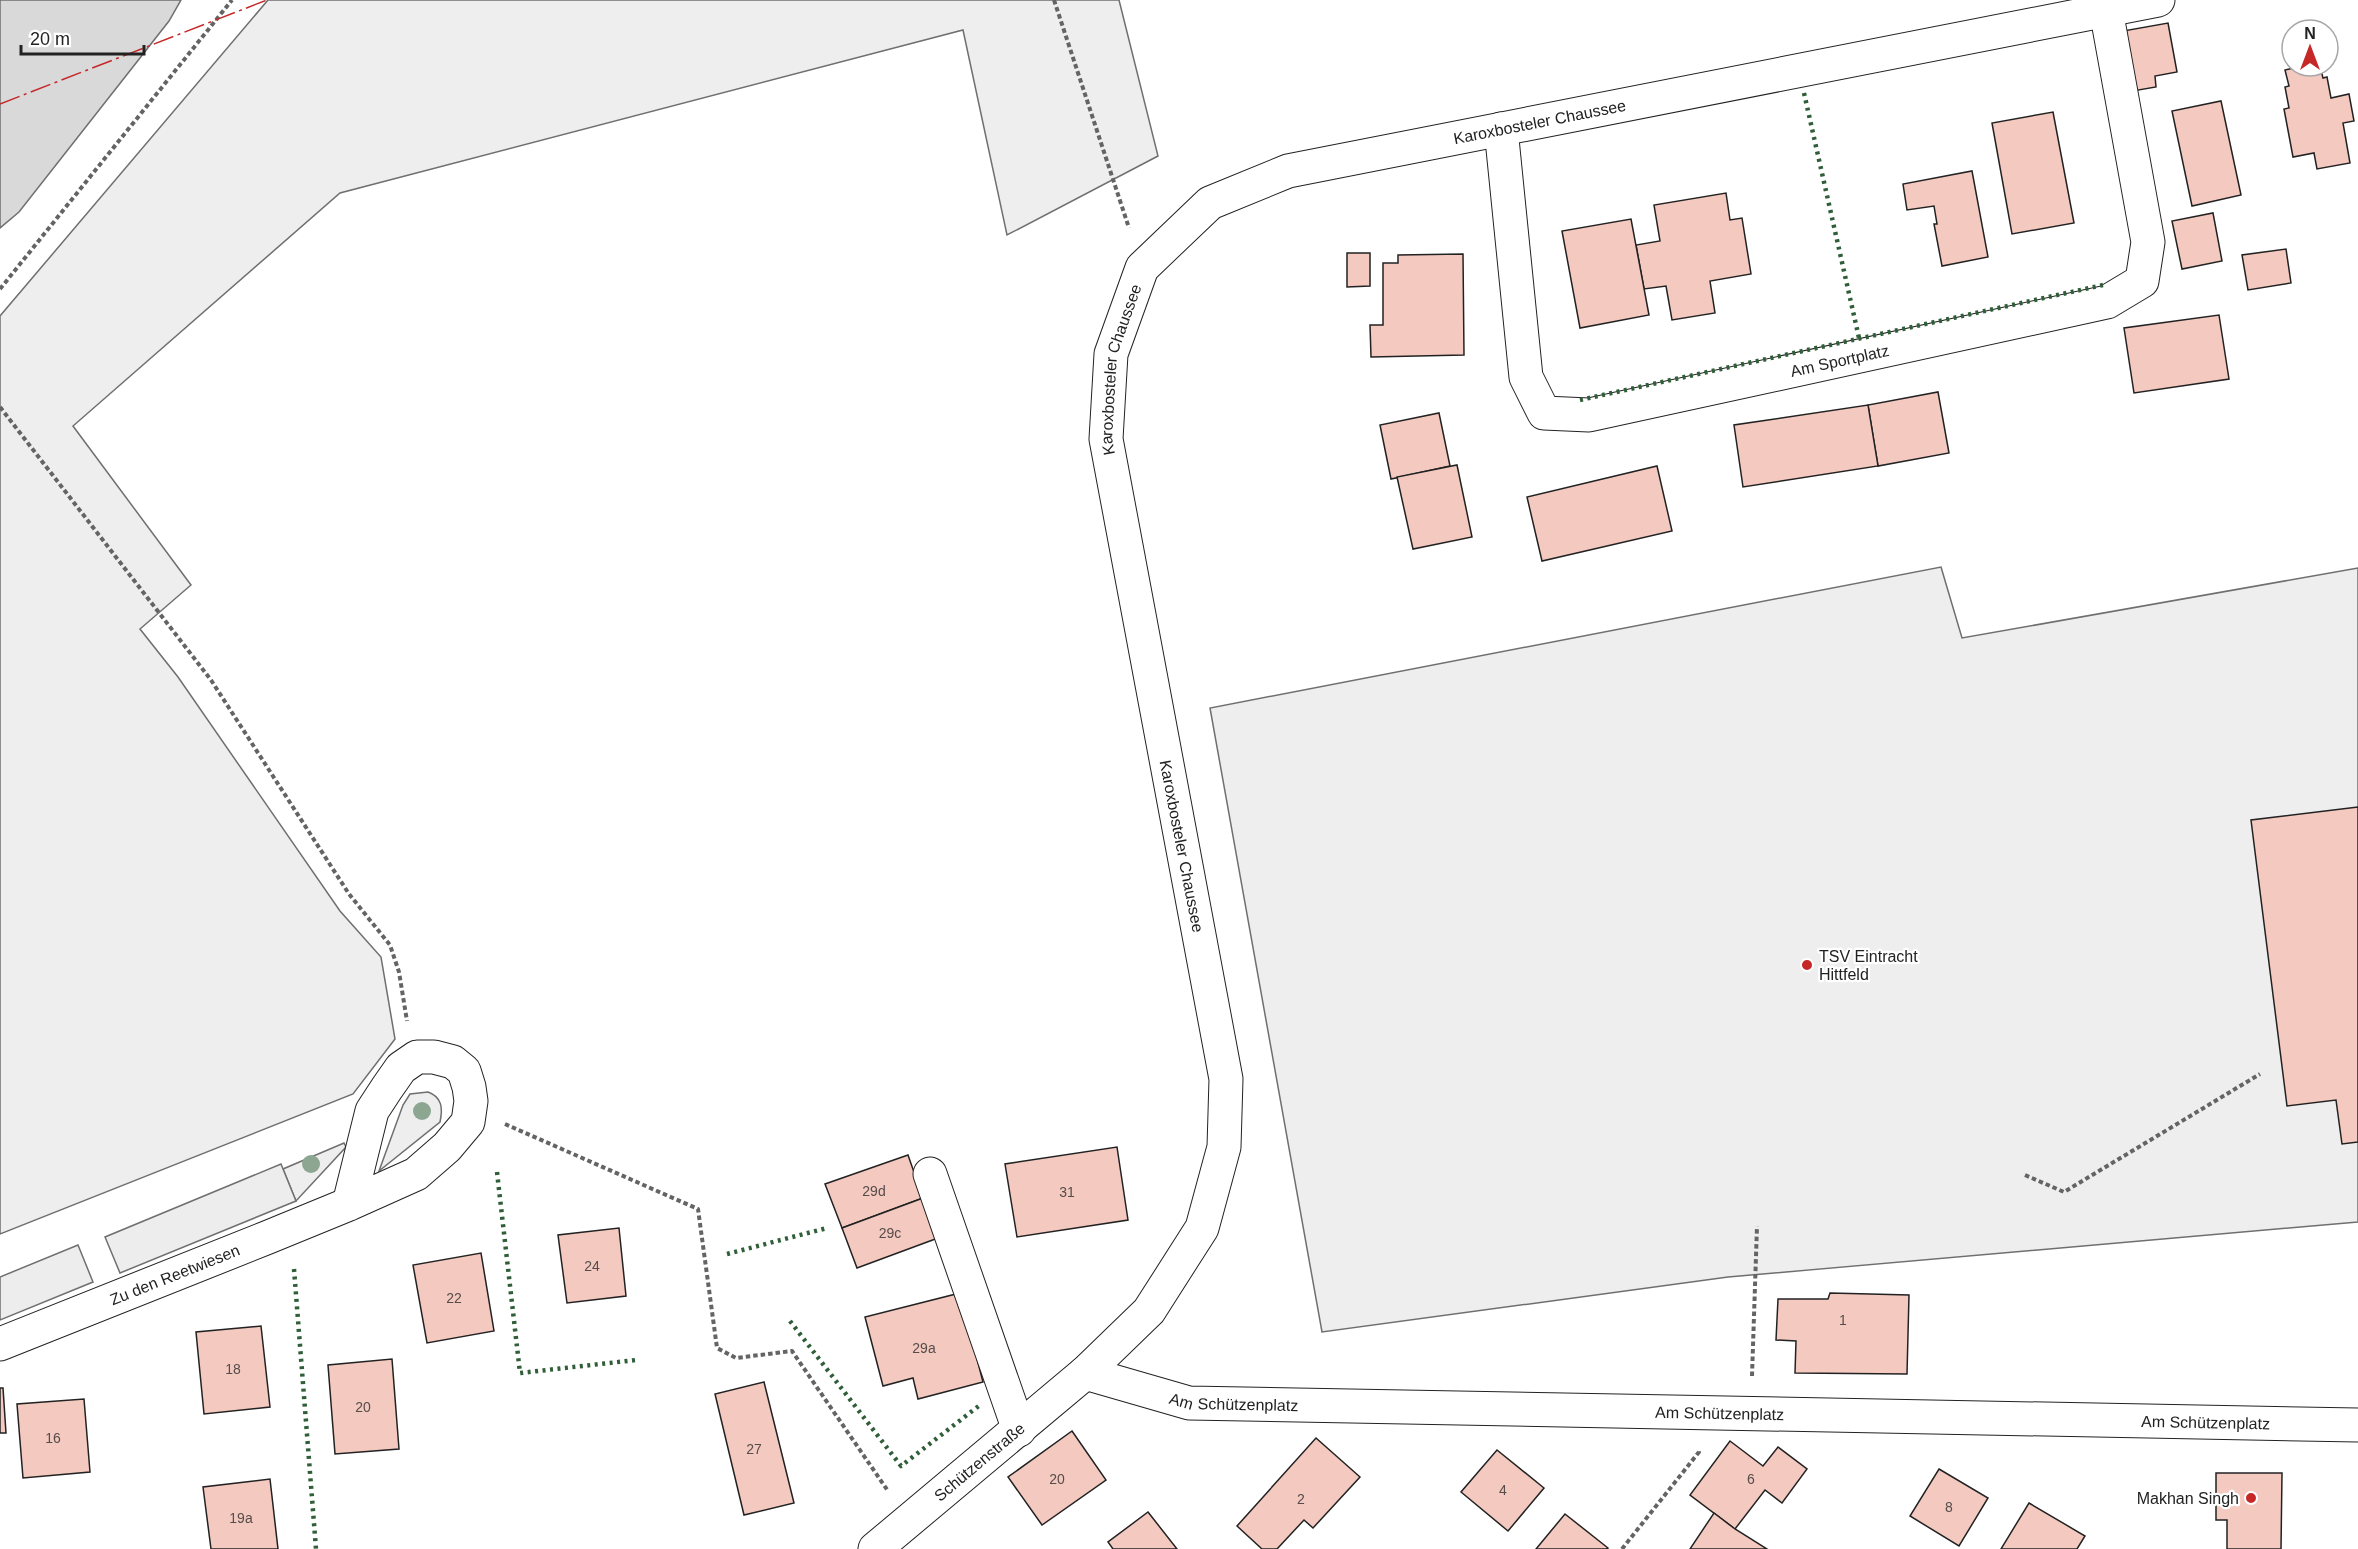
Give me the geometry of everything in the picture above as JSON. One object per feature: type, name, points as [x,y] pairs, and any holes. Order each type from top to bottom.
[{"type":"street","name":"Karoxbosteler Chaussee","points":[[1085,1373],[1149,1311],[1202,1228],[1224,1148],[1226,1079],[1106,439],[1111,354],[1142,268],[1210,203],[1288,171],[2158,0]]},
{"type":"street","name":"Am Sportplatz","points":[[1501,129],[1526,377],[1545,412],[1589,415],[2107,302],[2142,281],[2148,242],[2106,10]]},
{"type":"street","points":[[349,1204],[372,1111],[401,1068],[417,1057],[434,1057],[453,1062],[464,1071],[471,1101]]},
{"type":"street","name":"Zu den Reetwiesen","points":[[0,1344],[349,1204],[416,1174],[447,1148],[468,1122],[471,1101]]},
{"type":"street","points":[[930,1174],[1019,1430]]},
{"type":"street","name":"Am Schützenplatz","points":[[1085,1373],[1189,1403],[2358,1425]]},
{"type":"street","name":"Schützenstraße","points":[[876,1549],[1085,1373]]},
{"type":"path","points":[[0,289],[232,0]]},
{"type":"path","points":[[1054,0],[1142,268]]},
{"type":"path","points":[[0,407],[211,680],[349,894],[390,945],[399,972],[407,1023],[417,1057]]},
{"type":"path","points":[[2025,1175],[2064,1192],[2260,1074]]},
{"type":"path","points":[[471,1101],[502,1123],[698,1209],[717,1348],[736,1358],[792,1351],[908,1522]]},
{"type":"path","points":[[1754,1341],[1757,1226]]},
{"type":"path","points":[[1622,1549],[1699,1452],[1701,1412]]},
{"type":"shaded area","points":[[0,0],[181,0],[169,21],[19,212],[0,228]]},
{"type":"shaded area","points":[[268,0],[1119,0],[1158,156],[1007,235],[963,30],[340,193],[73,426],[191,585],[140,629],[178,677],[340,911],[381,957],[395,1039],[353,1094],[0,1234],[0,316]]},
{"type":"shaded area","name":"TSV Eintracht Hittfeld","points":[[1941,567],[1962,638],[2358,568],[2358,1222],[1728,1277],[1322,1332],[1210,708]]},
{"type":"shaded area","points":[[428,1092],[439,1100],[440,1122],[379,1171],[403,1105],[410,1094]]},
{"type":"shaded area","points":[[344,1143],[346,1147],[296,1201],[283,1169]]},
{"type":"shaded area","points":[[281,1164],[296,1201],[120,1273],[105,1237]]},
{"type":"shaded area","points":[[78,1245],[93,1282],[0,1320],[0,1277]]},
{"type":"building","points":[[2168,23],[2177,72],[2155,76],[2156,87],[2133,91],[2123,31]]},
{"type":"building","points":[[2287,78],[2327,78],[2331,98],[2349,94],[2354,121],[2343,123],[2350,163],[2317,169],[2314,153],[2293,157],[2284,109],[2289,108],[2285,87],[2289,86]]},
{"type":"building","points":[[2221,101],[2241,195],[2192,206],[2172,111]]},
{"type":"building","points":[[2053,112],[2074,223],[2012,234],[1992,123]]},
{"type":"building","points":[[1972,171],[1988,257],[1942,266],[1934,224],[1937,224],[1934,206],[1907,210],[1903,184]]},
{"type":"building","points":[[1726,193],[1730,220],[1742,218],[1751,274],[1710,281],[1715,313],[1672,320],[1666,286],[1644,289],[1636,245],[1660,241],[1654,205]]},
{"type":"building","points":[[2213,213],[2222,261],[2182,269],[2172,221]]},
{"type":"building","points":[[1631,219],[1649,315],[1580,328],[1562,231]]},
{"type":"building","points":[[2286,249],[2291,283],[2248,290],[2242,255]]},
{"type":"building","points":[[1347,253],[1370,253],[1370,286],[1347,287]]},
{"type":"building","points":[[1463,254],[1464,355],[1371,357],[1370,325],[1383,325],[1383,263],[1398,263],[1398,255]]},
{"type":"building","points":[[2219,315],[2229,379],[2134,393],[2124,328]]},
{"type":"building","points":[[1938,392],[1949,453],[1878,466],[1868,405]]},
{"type":"building","points":[[1868,405],[1878,466],[1743,487],[1734,425]]},
{"type":"building","points":[[1439,413],[1450,466],[1391,479],[1380,425]]},
{"type":"building","points":[[1457,465],[1472,537],[1413,549],[1397,477]]},
{"type":"building","points":[[1657,466],[1672,531],[1542,561],[1527,497]]},
{"type":"building","points":[[2358,807],[2358,1142],[2342,1144],[2336,1100],[2287,1106],[2251,820]]},
{"type":"building","points":[[1117,1147],[1128,1220],[1017,1237],[1005,1164]]},
{"type":"building","points":[[908,1155],[923,1198],[842,1228],[825,1184]]},
{"type":"building","points":[[923,1198],[938,1238],[857,1268],[842,1228]]},
{"type":"building","points":[[619,1228],[626,1296],[567,1303],[558,1235]]},
{"type":"building","points":[[481,1253],[494,1331],[427,1343],[413,1265]]},
{"type":"building","points":[[960,1293],[983,1382],[918,1399],[913,1378],[883,1386],[865,1317]]},
{"type":"building","points":[[1830,1293],[1909,1295],[1907,1374],[1795,1373],[1796,1341],[1776,1340],[1778,1299],[1828,1299]]},
{"type":"building","points":[[261,1326],[270,1407],[204,1414],[196,1332]]},
{"type":"building","points":[[392,1359],[399,1449],[335,1454],[328,1365]]},
{"type":"building","points":[[764,1382],[794,1503],[744,1515],[715,1394]]},
{"type":"building","points":[[0,1388],[3,1388],[6,1433],[0,1433]]},
{"type":"building","points":[[84,1399],[90,1472],[23,1478],[17,1404]]},
{"type":"building","points":[[1072,1431],[1106,1480],[1042,1525],[1008,1477]]},
{"type":"building","points":[[1316,1438],[1360,1477],[1313,1528],[1304,1520],[1277,1549],[1262,1549],[1237,1526]]},
{"type":"building","points":[[1730,1441],[1763,1466],[1778,1447],[1807,1469],[1782,1503],[1765,1490],[1735,1529],[1690,1495]]},
{"type":"building","points":[[1497,1450],[1544,1488],[1508,1531],[1461,1492]]},
{"type":"building","points":[[1939,1469],[1988,1498],[1959,1546],[1910,1516]]},
{"type":"building","points":[[2216,1473],[2282,1473],[2281,1549],[2227,1549],[2227,1520],[2216,1520]]},
{"type":"building","points":[[270,1479],[278,1549],[211,1549],[203,1487]]},
{"type":"building","points":[[2029,1503],[2085,1536],[2077,1549],[2001,1549]]},
{"type":"building","points":[[1148,1512],[1177,1549],[1113,1549],[1108,1542]]},
{"type":"building","points":[[1714,1513],[1735,1529],[1767,1549],[1690,1549]]},
{"type":"building","points":[[1565,1514],[1608,1548],[1536,1549]]},
{"type":"hedge","points":[[1804,93],[1859,338]]},
{"type":"hedge","points":[[1580,400],[2103,285]]},
{"type":"hedge","points":[[497,1172],[520,1373],[636,1360]]},
{"type":"hedge","points":[[727,1254],[827,1228]]},
{"type":"hedge","points":[[294,1269],[316,1549]]},
{"type":"hedge","points":[[790,1321],[901,1466],[980,1405]]},
{"type":"power","points":[[0,104],[267,0]]},
{"type":"place","name":"TSV Eintracht Hittfeld","points":[[1807,965]]},
{"type":"place","name":"Makhan Singh","points":[[2251,1498]]}]
